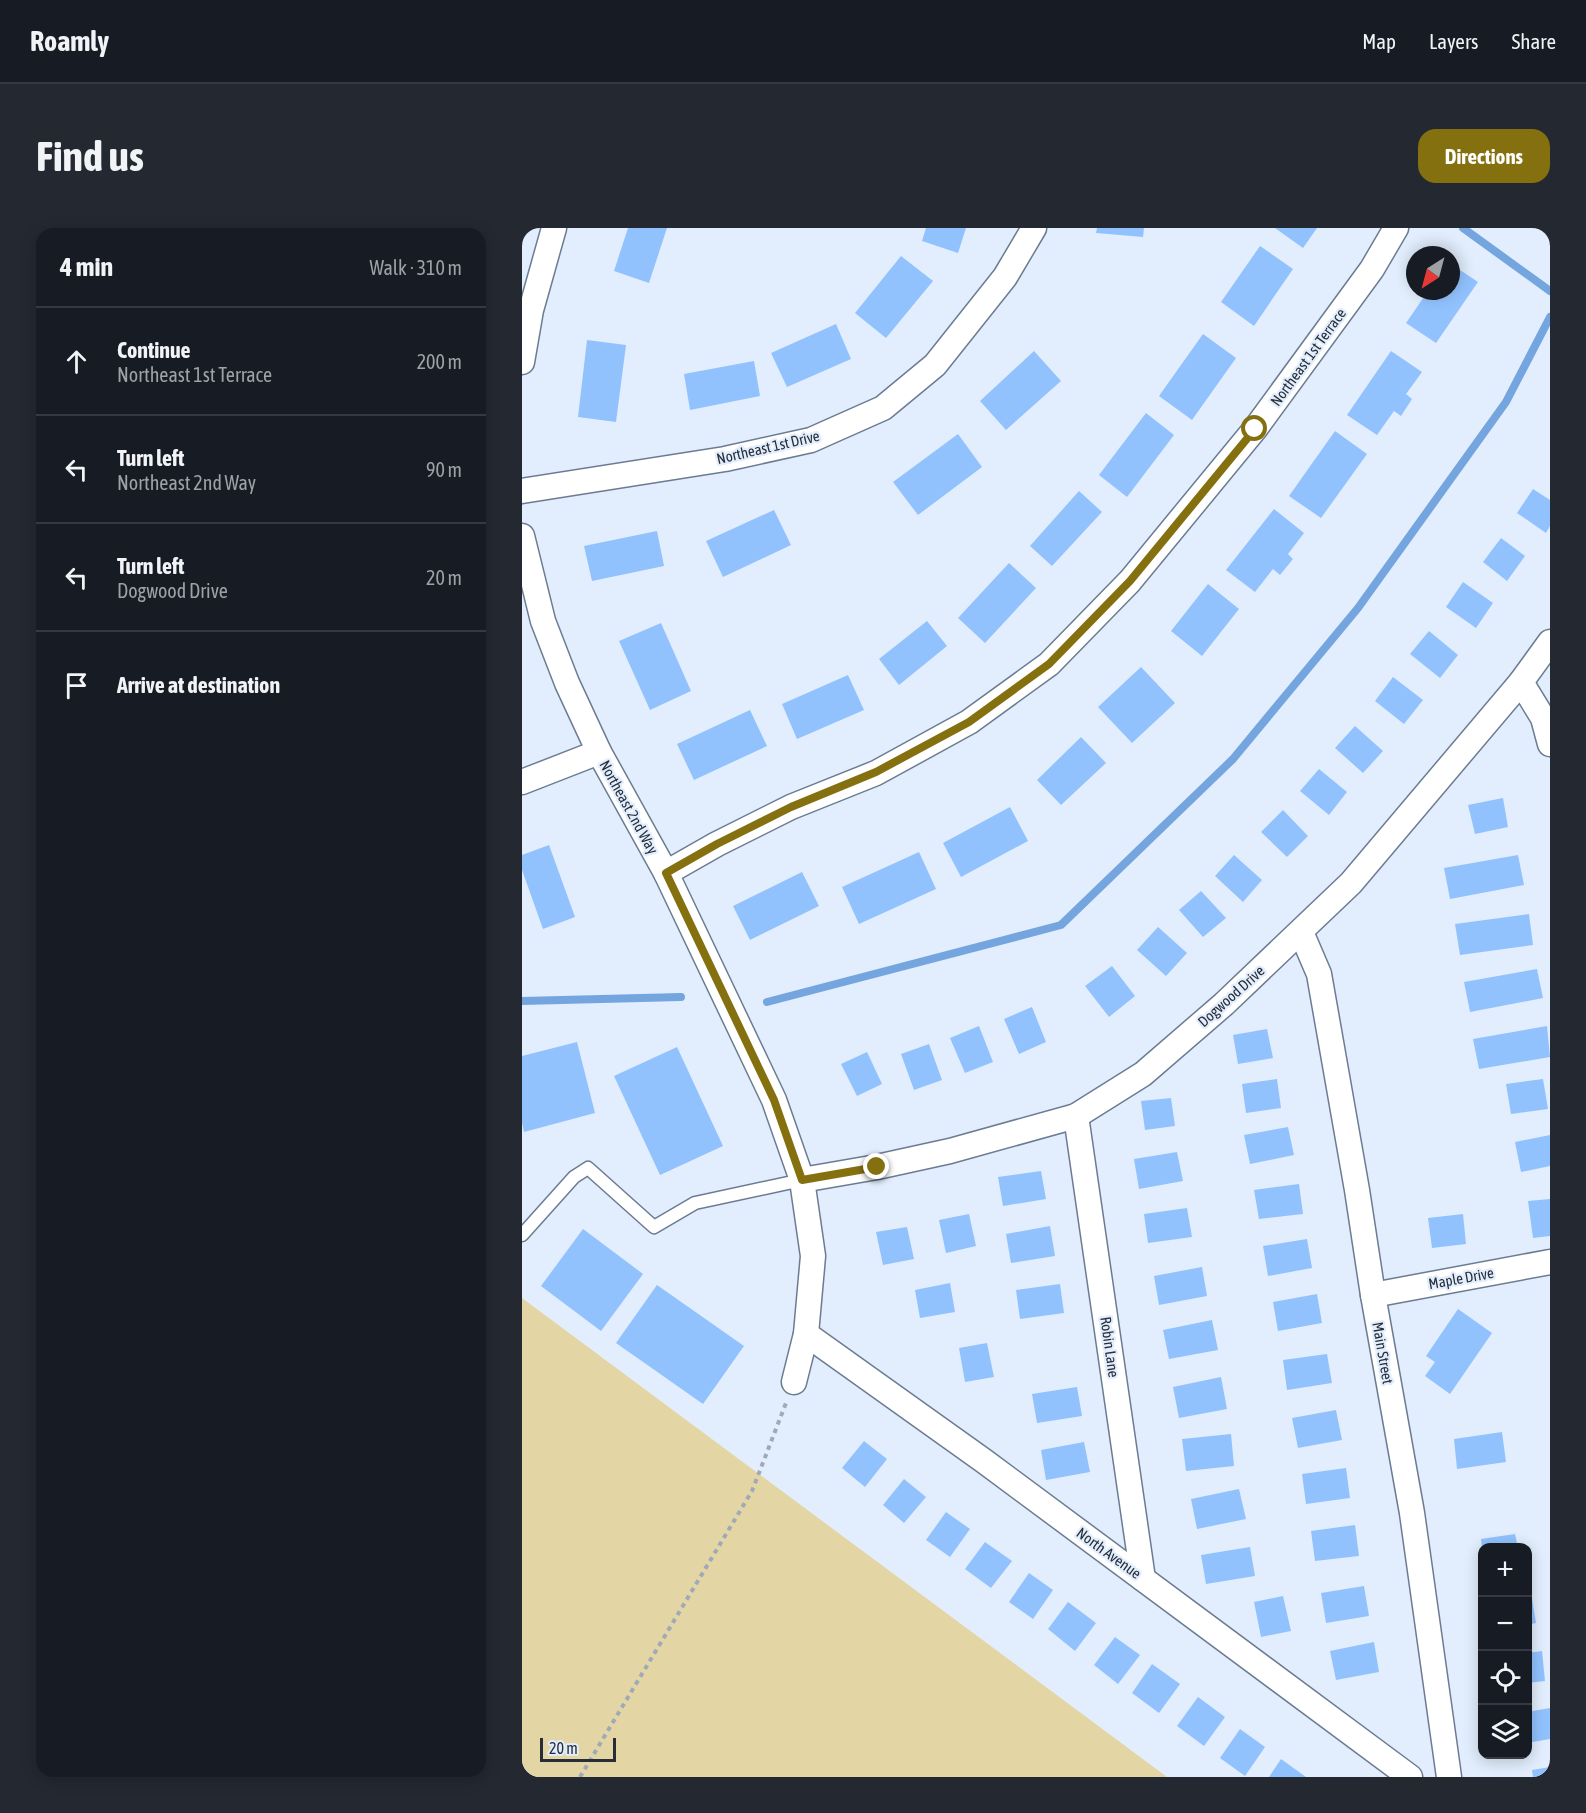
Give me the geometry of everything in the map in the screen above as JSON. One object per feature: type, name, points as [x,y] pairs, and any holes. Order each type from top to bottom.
[{"type":"street","points":[[522,362],[531,310],[554,228]]},
{"type":"street","name":"Northeast 1st Drive","points":[[522,491],[725,459],[811,440],[883,408],[935,365],[1005,277],[1034,228]]},
{"type":"street","name":"Northeast 1st Terrace","points":[[666,873],[717,844],[791,807],[876,772],[969,722],[1049,664],[1130,581],[1255,429],[1365,278],[1396,228]]},
{"type":"street","name":"Northeast 2nd Way","points":[[522,536],[543,621],[567,683],[599,752],[666,873],[774,1100],[802,1180],[813,1256],[806,1334],[791,1390]]},
{"type":"street","name":"Dogwood Drive","points":[[802,1180],[951,1151],[1076,1116],[1143,1074],[1301,932],[1351,883],[1521,682],[1550,642]]},
{"type":"street","points":[[1521,682],[1543,718],[1550,744]]},
{"type":"street","points":[[522,782],[599,752]]},
{"type":"street","name":"Main Street","points":[[1301,932],[1319,974],[1357,1190],[1412,1513],[1449,1777]]},
{"type":"street","name":"Robin Lane","points":[[1076,1116],[1143,1579]]},
{"type":"street","name":"Maple Drive","points":[[1373,1294],[1550,1262]]},
{"type":"street","name":"North Avenue","points":[[806,1334],[984,1461],[1410,1777]]},
{"type":"lane","points":[[522,1235],[574,1177],[588,1168],[654,1227],[695,1203],[802,1180]]},
{"type":"path","points":[[580,1777],[752,1491],[791,1390]]},
{"type":"shaded area","points":[[522,1298],[1167,1777],[522,1777]]},
{"type":"building","points":[[628,228],[667,228],[649,283],[614,271]]},
{"type":"building","points":[[926,228],[966,228],[958,253],[922,241]]},
{"type":"building","points":[[1097,228],[1144,228],[1143,237],[1096,233]]},
{"type":"building","points":[[1275,228],[1317,228],[1303,248]]},
{"type":"building","points":[[1260,246],[1293,269],[1254,326],[1221,302]]},
{"type":"building","points":[[901,256],[933,281],[886,338],[855,313]]},
{"type":"building","points":[[1460,270],[1478,282],[1436,343],[1406,323],[1422,300],[1460,300]]},
{"type":"building","points":[[836,324],[851,359],[787,387],[771,353]]},
{"type":"building","points":[[1203,334],[1236,358],[1192,420],[1159,396]]},
{"type":"building","points":[[587,340],[626,345],[616,422],[578,417]]},
{"type":"building","points":[[1034,351],[1061,381],[1006,430],[980,401]]},
{"type":"building","points":[[1391,351],[1422,372],[1406,394],[1412,399],[1401,416],[1394,411],[1377,435],[1347,415]]},
{"type":"building","points":[[754,361],[760,396],[690,410],[684,374]]},
{"type":"building","points":[[1146,413],[1174,435],[1127,497],[1099,475]]},
{"type":"building","points":[[1335,431],[1367,454],[1321,518],[1289,496]]},
{"type":"building","points":[[958,434],[982,467],[918,515],[893,482]]},
{"type":"building","points":[[1533,489],[1550,500],[1550,526],[1546,533],[1517,513]]},
{"type":"building","points":[[1079,491],[1102,512],[1052,566],[1030,546]]},
{"type":"building","points":[[1274,509],[1304,533],[1288,554],[1293,559],[1280,575],[1273,569],[1255,592],[1226,570]]},
{"type":"building","points":[[774,510],[791,545],[723,577],[706,541]]},
{"type":"building","points":[[657,531],[664,566],[592,581],[584,546]]},
{"type":"building","points":[[1501,538],[1525,556],[1507,581],[1483,562]]},
{"type":"building","points":[[1009,563],[1036,588],[985,643],[958,618]]},
{"type":"building","points":[[1463,582],[1493,603],[1476,628],[1446,607]]},
{"type":"building","points":[[1208,584],[1239,609],[1202,656],[1171,631]]},
{"type":"building","points":[[927,621],[947,646],[899,685],[879,659]]},
{"type":"building","points":[[661,623],[691,691],[650,710],[619,641]]},
{"type":"building","points":[[1429,631],[1458,655],[1440,678],[1410,654]]},
{"type":"building","points":[[1141,667],[1175,703],[1132,743],[1098,707]]},
{"type":"building","points":[[848,675],[864,710],[797,739],[782,704]]},
{"type":"building","points":[[1393,677],[1423,700],[1404,724],[1375,701]]},
{"type":"building","points":[[750,710],[767,746],[694,780],[677,744]]},
{"type":"building","points":[[1355,726],[1383,751],[1363,773],[1335,748]]},
{"type":"building","points":[[1081,737],[1106,763],[1061,805],[1037,780]]},
{"type":"building","points":[[1319,769],[1347,792],[1329,815],[1300,791]]},
{"type":"building","points":[[1503,798],[1508,827],[1475,834],[1468,805]]},
{"type":"building","points":[[1010,807],[1028,841],[961,877],[943,843]]},
{"type":"building","points":[[1283,810],[1308,836],[1287,857],[1261,832]]},
{"type":"building","points":[[549,845],[575,917],[543,929],[522,870],[522,855]]},
{"type":"building","points":[[919,852],[936,889],[859,924],[842,887]]},
{"type":"building","points":[[1234,855],[1262,880],[1243,902],[1215,876]]},
{"type":"building","points":[[1518,855],[1524,885],[1450,899],[1444,868]]},
{"type":"building","points":[[802,872],[819,906],[750,940],[733,906]]},
{"type":"building","points":[[1201,891],[1226,918],[1203,937],[1179,910]]},
{"type":"building","points":[[1529,914],[1533,945],[1460,955],[1455,924]]},
{"type":"building","points":[[1158,927],[1187,953],[1166,976],[1137,950]]},
{"type":"building","points":[[1112,966],[1135,996],[1109,1017],[1085,986]]},
{"type":"building","points":[[1537,969],[1543,998],[1470,1012],[1464,982]]},
{"type":"building","points":[[1032,1007],[1046,1042],[1019,1054],[1004,1019]]},
{"type":"building","points":[[979,1026],[993,1062],[965,1073],[950,1038]]},
{"type":"building","points":[[1547,1026],[1550,1057],[1479,1069],[1473,1039]]},
{"type":"building","points":[[1267,1029],[1273,1058],[1238,1064],[1233,1035]]},
{"type":"building","points":[[577,1042],[595,1113],[524,1132],[522,1056]]},
{"type":"building","points":[[929,1044],[942,1080],[914,1090],[901,1054]]},
{"type":"building","points":[[677,1047],[723,1146],[660,1175],[614,1076]]},
{"type":"building","points":[[867,1052],[882,1084],[857,1096],[841,1064]]},
{"type":"building","points":[[1277,1079],[1281,1108],[1246,1113],[1242,1084]]},
{"type":"building","points":[[1543,1079],[1548,1109],[1511,1114],[1506,1084]]},
{"type":"building","points":[[1171,1098],[1175,1126],[1145,1130],[1141,1101]]},
{"type":"building","points":[[1288,1127],[1294,1155],[1250,1164],[1244,1135]]},
{"type":"building","points":[[1550,1135],[1550,1166],[1521,1172],[1515,1142]]},
{"type":"building","points":[[1177,1152],[1183,1181],[1139,1189],[1134,1159]]},
{"type":"building","points":[[1041,1171],[1046,1199],[1003,1206],[998,1177]]},
{"type":"building","points":[[1299,1184],[1303,1214],[1259,1219],[1254,1190]]},
{"type":"building","points":[[1550,1199],[1550,1236],[1533,1238],[1528,1201]]},
{"type":"building","points":[[1187,1208],[1192,1237],[1148,1243],[1144,1214]]},
{"type":"building","points":[[969,1214],[976,1246],[946,1253],[939,1220]]},
{"type":"building","points":[[1463,1214],[1466,1244],[1432,1248],[1428,1218]]},
{"type":"building","points":[[1050,1226],[1055,1256],[1011,1263],[1006,1234]]},
{"type":"building","points":[[907,1227],[914,1259],[883,1265],[876,1232]]},
{"type":"building","points":[[583,1229],[643,1274],[601,1331],[541,1286]]},
{"type":"building","points":[[1307,1239],[1312,1268],[1268,1276],[1263,1246]]},
{"type":"building","points":[[1202,1267],[1207,1296],[1159,1305],[1154,1276]]},
{"type":"building","points":[[950,1283],[955,1312],[920,1318],[915,1290]]},
{"type":"building","points":[[1060,1284],[1064,1313],[1020,1319],[1016,1290]]},
{"type":"building","points":[[657,1285],[744,1346],[703,1404],[616,1343]]},
{"type":"building","points":[[1317,1294],[1322,1323],[1278,1331],[1273,1302]]},
{"type":"building","points":[[1458,1309],[1492,1333],[1450,1394],[1425,1376],[1435,1362],[1426,1356]]},
{"type":"building","points":[[1212,1320],[1218,1350],[1169,1359],[1163,1330]]},
{"type":"building","points":[[987,1343],[994,1377],[965,1382],[959,1348]]},
{"type":"building","points":[[1327,1354],[1332,1383],[1287,1390],[1283,1360]]},
{"type":"building","points":[[1221,1377],[1227,1409],[1179,1418],[1173,1387]]},
{"type":"building","points":[[1077,1387],[1082,1416],[1037,1423],[1032,1394]]},
{"type":"building","points":[[1336,1410],[1342,1440],[1298,1448],[1292,1418]]},
{"type":"building","points":[[1502,1432],[1506,1462],[1457,1469],[1454,1439]]},
{"type":"building","points":[[1231,1434],[1234,1466],[1186,1471],[1182,1439]]},
{"type":"building","points":[[864,1441],[887,1459],[865,1487],[842,1468]]},
{"type":"building","points":[[1084,1442],[1090,1472],[1046,1480],[1041,1450]]},
{"type":"building","points":[[1346,1468],[1350,1498],[1306,1504],[1302,1474]]},
{"type":"building","points":[[904,1479],[926,1497],[904,1523],[883,1505]]},
{"type":"building","points":[[1239,1489],[1246,1519],[1197,1529],[1191,1499]]},
{"type":"building","points":[[946,1512],[970,1529],[950,1557],[926,1540]]},
{"type":"building","points":[[1355,1525],[1359,1556],[1315,1561],[1311,1531]]},
{"type":"building","points":[[1515,1534],[1517,1543],[1481,1543],[1481,1539]]},
{"type":"building","points":[[985,1542],[1012,1561],[991,1588],[965,1569]]},
{"type":"building","points":[[1250,1547],[1255,1576],[1206,1584],[1201,1555]]},
{"type":"building","points":[[1029,1573],[1053,1590],[1033,1619],[1009,1602]]},
{"type":"building","points":[[1364,1586],[1369,1616],[1326,1623],[1321,1593]]},
{"type":"building","points":[[1283,1596],[1291,1631],[1261,1637],[1254,1602]]},
{"type":"building","points":[[1532,1599],[1536,1623],[1532,1624]]},
{"type":"building","points":[[1068,1602],[1096,1623],[1075,1651],[1048,1629]]},
{"type":"building","points":[[1115,1637],[1140,1655],[1118,1684],[1094,1665]]},
{"type":"building","points":[[1374,1642],[1379,1672],[1336,1680],[1330,1651]]},
{"type":"building","points":[[1542,1651],[1545,1681],[1532,1682],[1532,1652]]},
{"type":"building","points":[[1152,1664],[1180,1684],[1159,1713],[1132,1693]]},
{"type":"building","points":[[1198,1697],[1225,1717],[1204,1746],[1177,1726]]},
{"type":"building","points":[[1550,1708],[1550,1739],[1532,1742],[1532,1711]]},
{"type":"building","points":[[1240,1729],[1265,1747],[1245,1776],[1220,1758]]},
{"type":"building","points":[[1281,1759],[1306,1777],[1269,1777]]},
{"type":"building","points":[[1550,1767],[1550,1777],[1533,1777],[1532,1770]]},
{"type":"waterway","points":[[1463,228],[1550,291]]},
{"type":"waterway","points":[[767,1002],[1061,925],[1233,759],[1358,608],[1506,402],[1550,317]]},
{"type":"waterway","points":[[522,1001],[681,997]]},
{"type":"route","points":[[877,1167],[802,1180],[774,1100],[666,873],[717,844],[791,807],[876,772],[969,722],[1049,664],[1130,581],[1255,429]]}]
